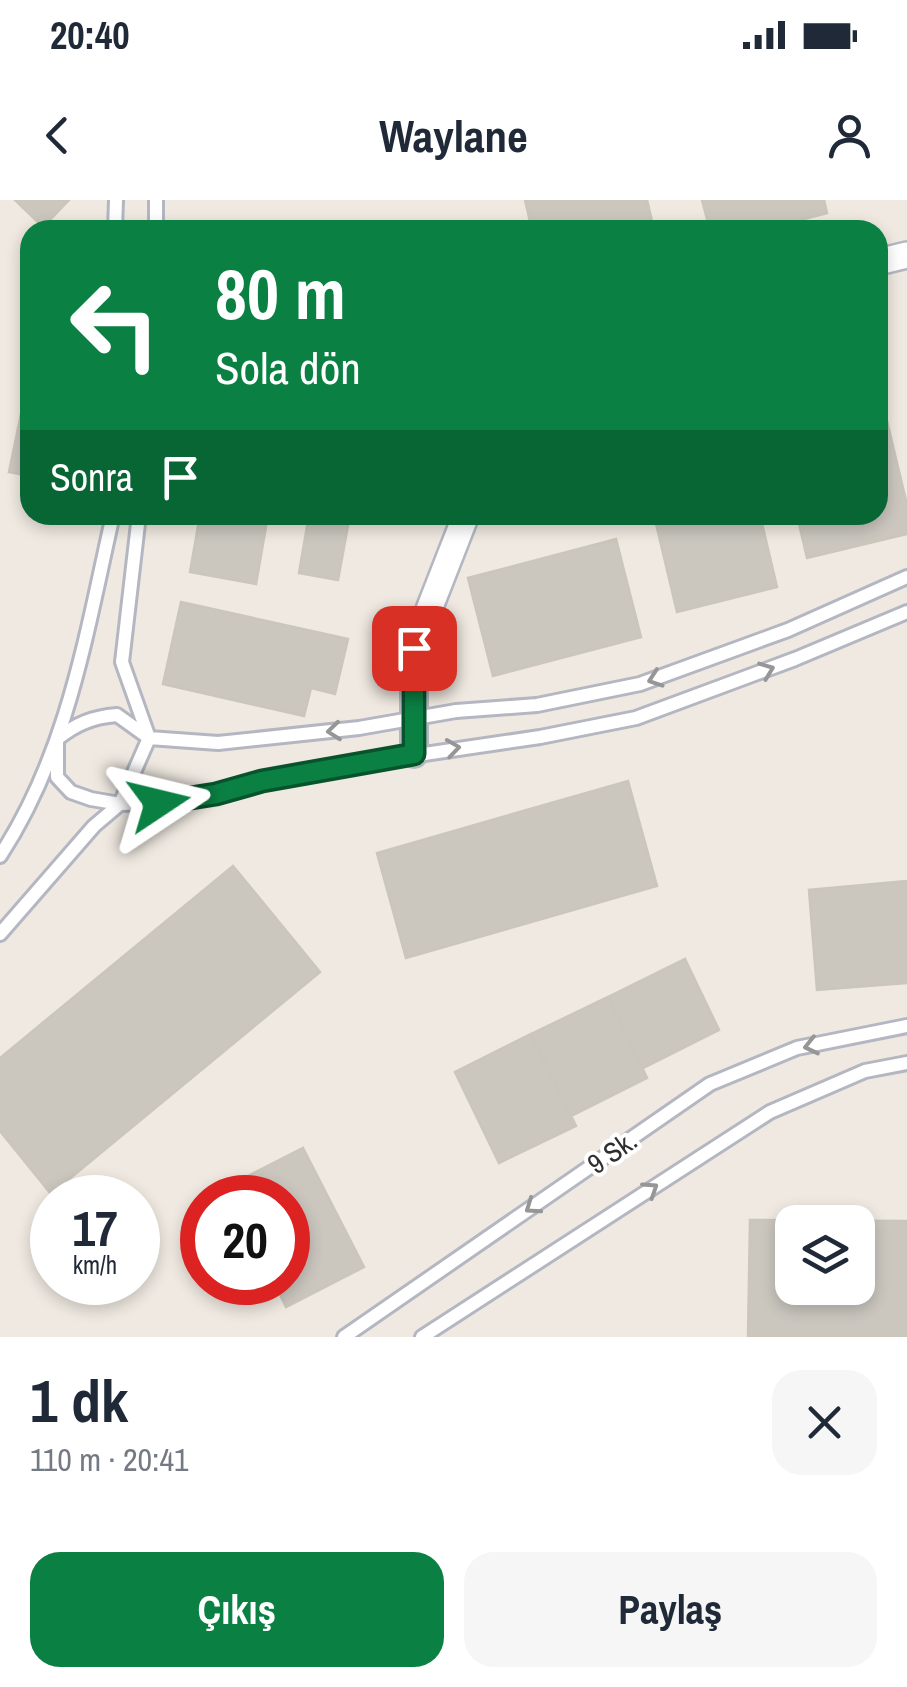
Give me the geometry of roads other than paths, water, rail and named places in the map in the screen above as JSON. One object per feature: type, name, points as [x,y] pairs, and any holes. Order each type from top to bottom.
[{"type":"street","points":[[414,754],[414,648],[462,525]]},
{"type":"lane","points":[[0,856],[23,822],[71,704],[111,525]]},
{"type":"lane","points":[[0,934],[94,826],[120,804],[149,738],[122,662],[137,525]]},
{"type":"lane","points":[[57,739],[75,724],[117,715],[149,738],[218,743],[537,704],[640,684],[788,630],[907,577]]},
{"type":"lane","points":[[57,739],[57,777],[71,792],[120,804],[159,803],[216,794],[262,781],[636,718],[907,612]]},
{"type":"lane","name":"9 Sk.","points":[[344,1337],[710,1084],[798,1048],[907,1026]]},
{"type":"lane","name":"9 Sk.","points":[[422,1337],[770,1112],[865,1072],[907,1064]]}]
